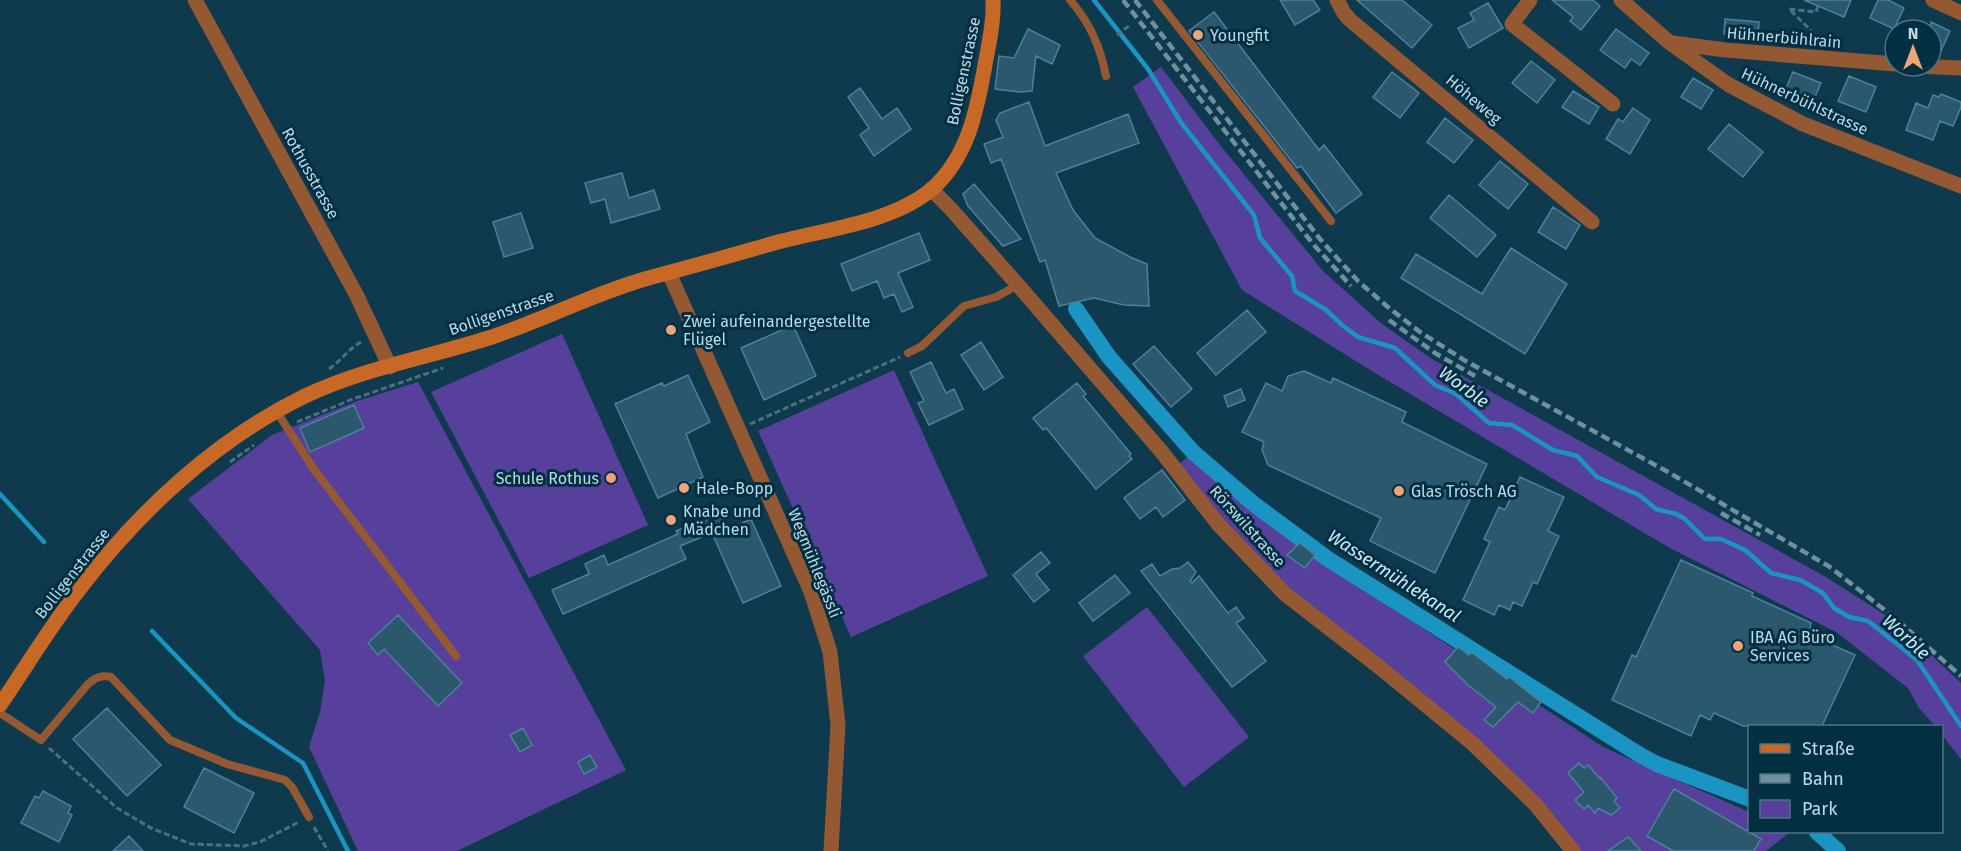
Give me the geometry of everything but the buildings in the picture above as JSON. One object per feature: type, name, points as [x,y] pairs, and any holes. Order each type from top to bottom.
[{"type":"main road","name":"Bolligenstrasse","points":[[0,705],[77,592],[128,531],[164,494],[197,466],[277,412],[328,387],[501,334],[634,282],[872,219],[916,200],[943,178],[966,142],[974,116],[992,23],[993,0]]},
{"type":"street","name":"Rothusstrasse","points":[[195,0],[356,294],[390,367]]},
{"type":"street","name":"Höheweg","points":[[1337,0],[1350,20],[1592,222]]},
{"type":"street","points":[[1530,0],[1512,24],[1613,104]]},
{"type":"street","name":"Hühnerbühlstrasse","points":[[1621,0],[1670,43],[1729,86],[1803,124],[1961,186]]},
{"type":"street","points":[[1933,0],[1961,13]]},
{"type":"street","name":"Hühnerbühlrain","points":[[1670,43],[1883,63]]},
{"type":"street","points":[[1943,67],[1961,68]]},
{"type":"street","name":"Rörswilstrasse","points":[[931,189],[950,207],[1161,451],[1219,525],[1285,594],[1472,743],[1535,804],[1573,851]]},
{"type":"street","name":"Wegmühlegässli","points":[[669,273],[811,592],[830,652],[838,725],[831,851]]},
{"type":"lane","points":[[1070,0],[1093,31],[1101,51],[1106,76]]},
{"type":"lane","points":[[1156,0],[1330,220]]},
{"type":"lane","points":[[908,353],[922,346],[964,306],[996,297],[1018,285]]},
{"type":"lane","points":[[277,412],[320,477],[456,656]]},
{"type":"lane","points":[[0,713],[41,740],[88,684],[95,678],[111,677],[170,740],[227,764],[285,780],[292,787],[309,817]]},
{"type":"path","points":[[1818,6],[1816,12],[1789,9],[1834,53],[1834,60]]},
{"type":"path","points":[[1118,35],[1130,25]]},
{"type":"path","points":[[744,443],[753,439],[747,425],[908,353]]},
{"type":"path","points":[[286,427],[353,399],[450,365]]},
{"type":"path","points":[[230,462],[258,442]]},
{"type":"path","points":[[41,740],[117,808],[151,828],[191,844],[244,846],[260,842],[309,817],[328,851]]},
{"type":"green space","points":[[1161,67],[1220,145],[1323,271],[1382,324],[1432,359],[1826,577],[1896,622],[1961,683],[1961,759],[1943,736],[1943,725],[1934,725],[1919,708],[1908,688],[1836,632],[1668,547],[1375,373],[1242,290],[1133,87]]},
{"type":"green space","points":[[562,334],[648,525],[529,578],[431,392]]},
{"type":"green space","points":[[894,370],[988,576],[851,637],[758,431]]},
{"type":"green space","points":[[418,382],[626,770],[457,851],[358,851],[309,747],[320,712],[325,681],[320,650],[188,499],[272,435],[357,401]]},
{"type":"green space","points":[[1189,456],[1252,511],[1325,564],[1603,747],[1748,812],[1748,833],[1789,833],[1766,851],[1573,851],[1535,804],[1285,594],[1174,468]]},
{"type":"green space","points":[[1147,607],[1249,737],[1184,787],[1083,656]]},
{"type":"waterway","name":"Worble","points":[[1094,0],[1148,69],[1182,124],[1254,215],[1260,238],[1292,276],[1295,291],[1325,309],[1358,337],[1395,348],[1435,385],[1456,394],[1489,423],[1512,425],[1553,450],[1577,456],[1597,477],[1639,495],[1656,509],[1685,519],[1705,539],[1721,539],[1745,550],[1771,573],[1800,580],[1823,593],[1834,608],[1849,617],[1868,621],[1917,660],[1961,726]]},
{"type":"waterway","name":"Wassermühlekanal","points":[[1076,309],[1109,357],[1193,452],[1255,505],[1328,559],[1640,755],[1657,764],[1748,798]]},
{"type":"waterway","points":[[0,494],[44,542]]},
{"type":"waterway","points":[[152,631],[236,718],[303,763],[348,851]]},
{"type":"waterway","name":"Wassermühlekanal","points":[[1818,833],[1838,851]]},
{"type":"railway","points":[[1123,0],[1313,244],[1351,286]]},
{"type":"railway","points":[[1135,0],[1320,239],[1358,281],[1389,308],[1420,332],[1464,360],[1668,472],[1830,567],[1896,619],[1961,676]]},
{"type":"railway","points":[[1389,320],[1435,353],[1475,376]]},
{"type":"railway","points":[[1721,513],[1760,535]]},
{"type":"place","name":"Youngfit","points":[[1198,35]]},
{"type":"place","name":"Zwei aufeinandergestellte Flügel","points":[[671,330]]},
{"type":"place","name":"Schule Rothus","points":[[611,478]]},
{"type":"place","name":"Hale-Bopp","points":[[684,488]]},
{"type":"place","name":"Glas Trösch AG","points":[[1399,491]]},
{"type":"place","name":"Knabe und Mädchen","points":[[671,520]]},
{"type":"place","name":"IBA AG Büro Services","points":[[1738,646]]}]
